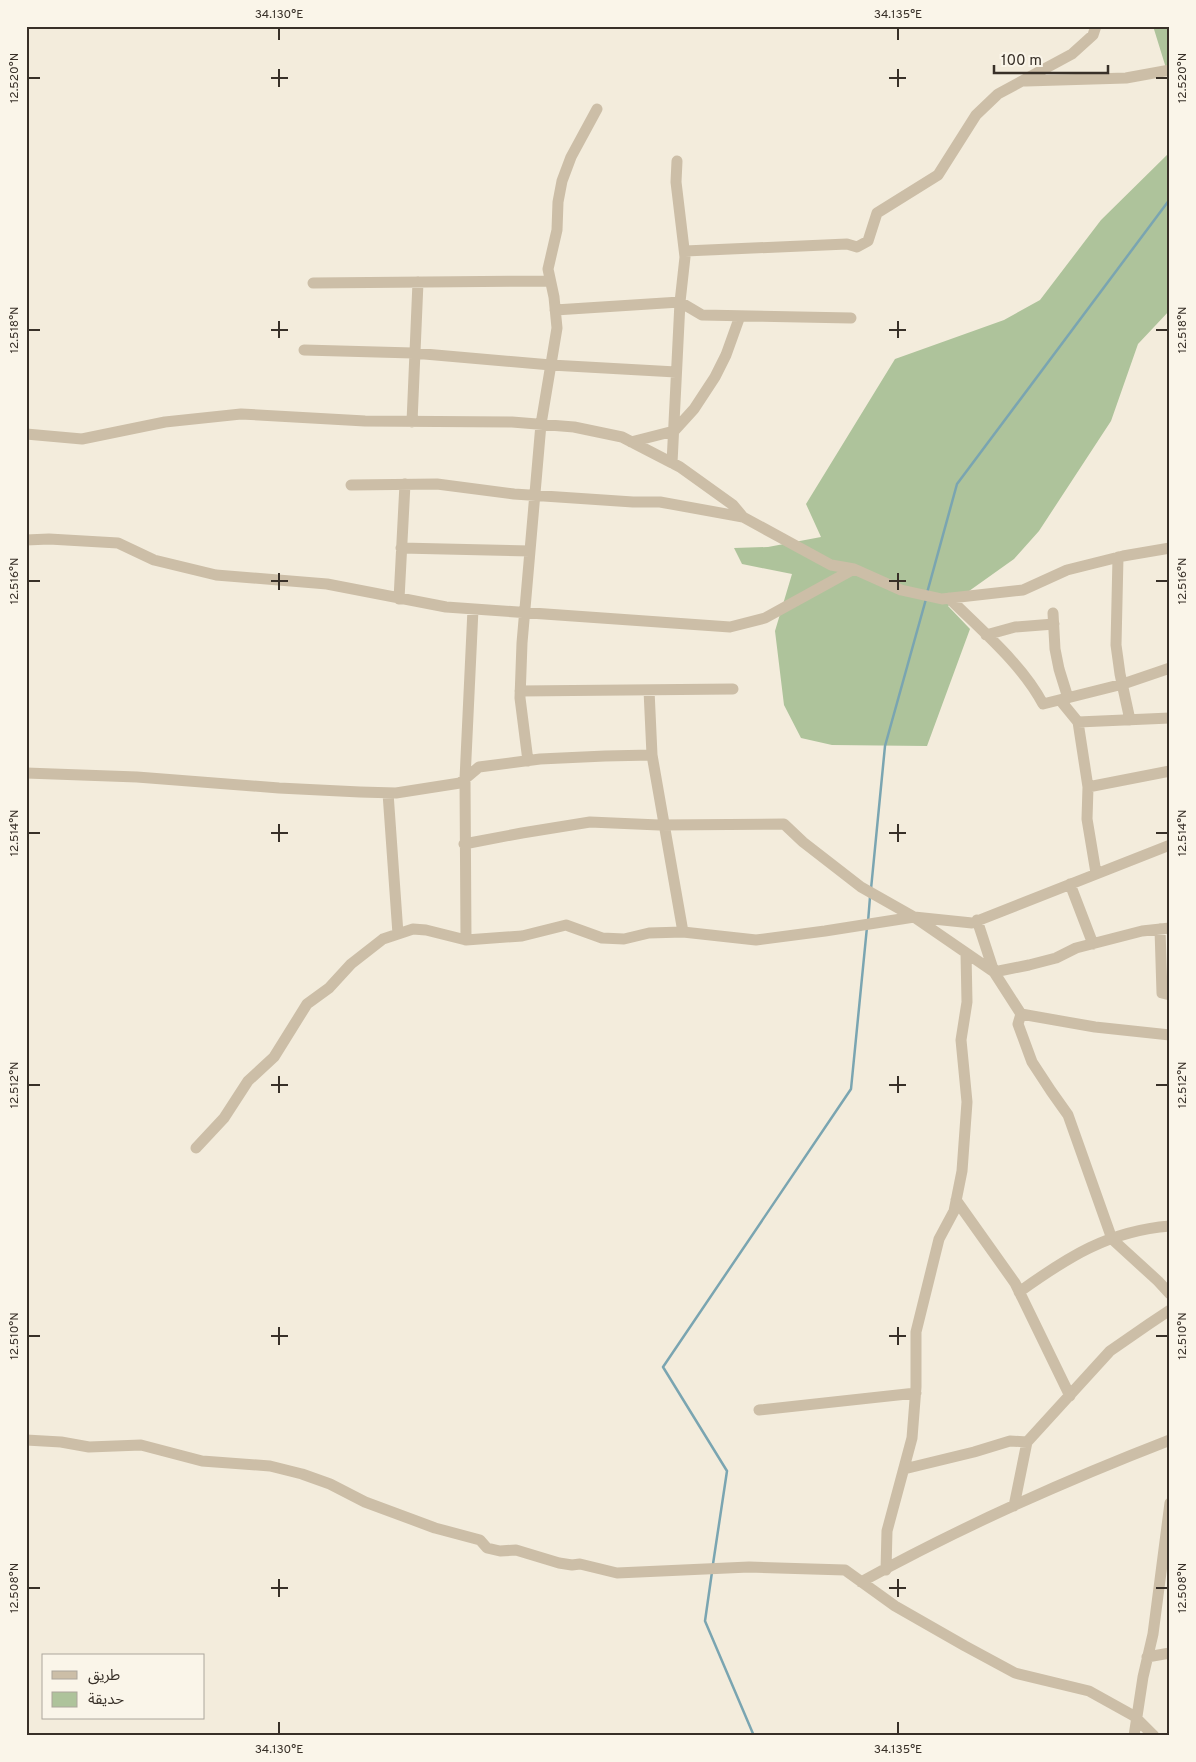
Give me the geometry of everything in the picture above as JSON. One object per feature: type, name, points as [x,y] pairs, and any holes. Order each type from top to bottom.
[{"type":"street","points":[[685,252],[847,244],[858,247],[868,241],[877,213],[938,175],[976,115],[998,94],[1072,54],[1093,35],[1096,26]]},
{"type":"street","points":[[1022,82],[1126,78],[1170,70]]},
{"type":"street","points":[[528,761],[520,692],[525,613],[541,424],[557,328],[548,270],[557,230],[558,202],[562,181],[571,156],[597,109]]},
{"type":"street","points":[[672,463],[680,302],[686,257],[676,182],[677,161]]},
{"type":"street","points":[[313,284],[550,281]]},
{"type":"street","points":[[412,422],[418,282]]},
{"type":"street","points":[[555,310],[680,302],[702,315],[851,318]]},
{"type":"street","points":[[631,442],[674,431],[694,409],[715,377],[726,355],[740,316]]},
{"type":"street","points":[[304,350],[415,353],[551,365],[676,372]]},
{"type":"street","points":[[26,434],[82,439],[165,422],[241,414],[412,422],[512,422],[574,427],[622,437],[672,463],[734,505],[744,517]]},
{"type":"street","points":[[399,599],[405,484]]},
{"type":"street","points":[[351,485],[437,484],[535,496],[660,502],[744,517],[831,565],[854,569],[901,590],[942,599],[1023,590],[1067,570],[1170,548]]},
{"type":"street","points":[[26,540],[49,539],[118,543],[154,560],[216,575],[327,584],[446,607],[730,627],[765,618],[854,569]]},
{"type":"street","points":[[401,548],[530,551]]},
{"type":"street","points":[[1118,558],[1116,646],[1130,720]]},
{"type":"street","points":[[949,598],[1036,689],[1043,704],[1123,684],[1170,668]]},
{"type":"street","points":[[466,940],[465,779],[473,609]]},
{"type":"street","points":[[986,635],[1053,618],[1055,649],[1064,699],[1078,722],[1088,787],[1087,820],[1096,873]]},
{"type":"street","points":[[520,692],[733,689]]},
{"type":"street","points":[[649,690],[652,755],[683,932]]},
{"type":"street","points":[[1078,722],[1170,718]]},
{"type":"street","points":[[26,773],[137,777],[278,788],[388,792],[460,783],[478,767],[528,761],[652,755]]},
{"type":"street","points":[[1088,787],[1170,771]]},
{"type":"street","points":[[388,792],[398,934]]},
{"type":"street","points":[[464,844],[522,832],[590,822],[664,825],[784,824],[803,842],[861,887],[914,917],[994,972],[1056,958],[1076,948],[1142,931],[1165,929],[1162,993],[1170,995]]},
{"type":"street","points":[[196,1148],[224,1118],[248,1080],[274,1057],[307,1004],[329,988],[352,964],[384,939],[413,929],[426,930],[466,940],[522,936],[566,925],[602,938],[624,939],[649,933],[683,932],[756,940],[914,917],[972,922],[1170,845]]},
{"type":"street","points":[[1070,884],[1094,944]]},
{"type":"street","points":[[977,920],[994,972],[1021,1014],[1095,1027],[1170,1035]]},
{"type":"street","points":[[886,1570],[887,1531],[912,1438],[916,1393],[916,1332],[939,1239],[954,1210],[962,1171],[967,1102],[961,1040],[968,1002],[966,953]]},
{"type":"street","points":[[1021,1014],[1018,1024],[1032,1062],[1068,1115],[1112,1239],[1170,1294]]},
{"type":"street","points":[[956,1200],[1015,1284],[1070,1396]]},
{"type":"street","points":[[1019,1292],[1063,1262],[1091,1246],[1154,1228],[1170,1226]]},
{"type":"street","points":[[1014,1506],[1027,1442],[1110,1352],[1170,1310]]},
{"type":"street","points":[[759,1410],[916,1393]]},
{"type":"street","points":[[26,1440],[61,1442],[89,1447],[141,1444],[202,1461],[270,1466],[302,1474],[330,1484],[365,1502],[435,1528],[480,1540],[487,1548],[500,1551],[516,1550],[572,1566],[580,1564],[624,1573],[749,1567],[845,1570],[895,1606],[965,1646],[1015,1672],[1089,1691],[1137,1719],[1154,1736]]},
{"type":"street","points":[[861,1582],[976,1523],[1060,1484],[1170,1440]]},
{"type":"street","points":[[904,1469],[1010,1441],[1027,1442]]},
{"type":"street","points":[[1134,1736],[1142,1677],[1153,1634],[1167,1538],[1170,1503]]},
{"type":"street","points":[[1147,1657],[1170,1653]]},
{"type":"green space","points":[[1153,26],[1170,26],[1170,81]]},
{"type":"green space","points":[[1170,152],[1170,310],[1138,344],[1111,421],[1039,531],[1014,559],[948,606],[970,629],[927,746],[832,745],[801,738],[784,705],[775,631],[792,574],[742,564],[734,548],[768,547],[821,537],[806,504],[895,359],[1004,320],[1040,300],[1101,220]]},
{"type":"waterway","points":[[927,593],[957,484],[1170,199]]},
{"type":"waterway","points":[[871,889],[885,746],[926,599]]},
{"type":"waterway","points":[[868,922],[870,897]]},
{"type":"waterway","points":[[713,1564],[727,1471],[663,1367],[851,1089],[867,927]]},
{"type":"waterway","points":[[712,1572],[705,1621],[754,1736]]}]
